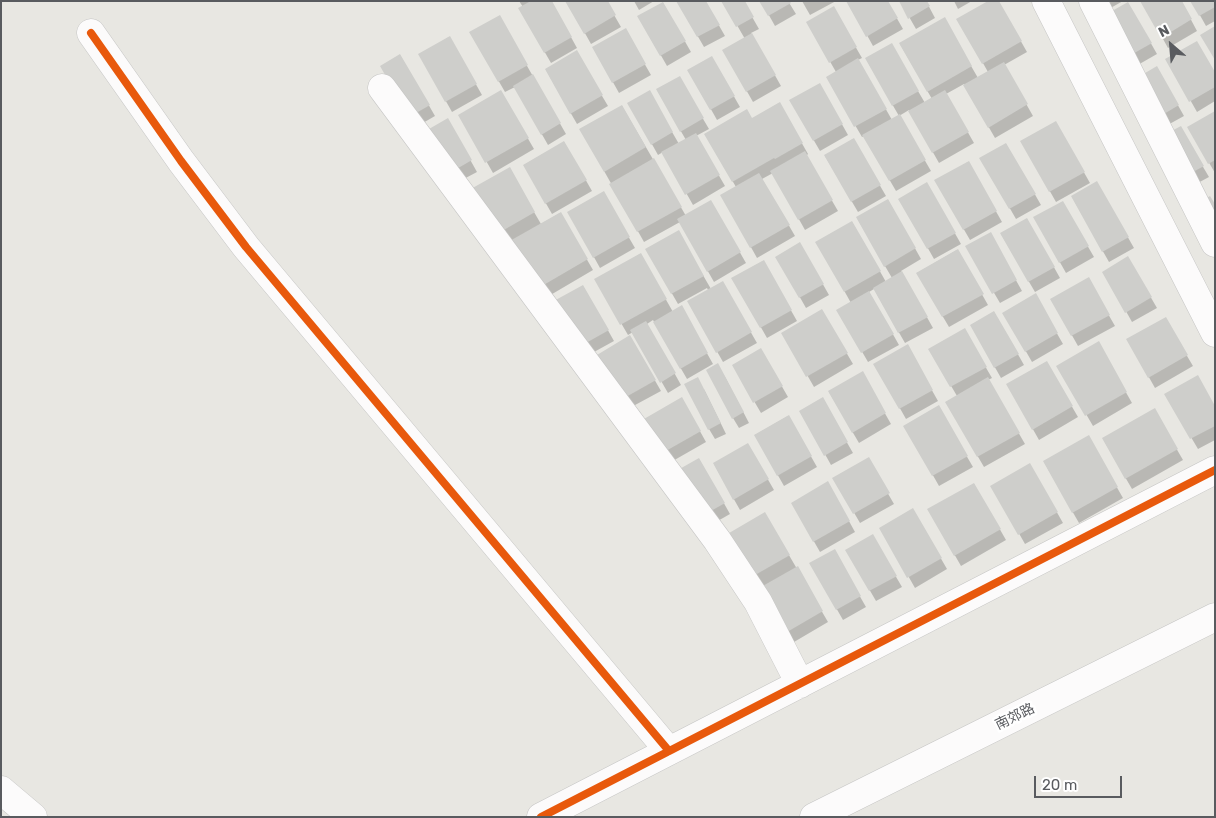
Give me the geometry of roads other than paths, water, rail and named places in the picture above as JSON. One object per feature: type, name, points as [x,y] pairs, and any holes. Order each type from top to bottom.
[{"type":"street","points":[[1046,1],[1215,333]]},
{"type":"street","points":[[1093,1],[1215,244]]},
{"type":"street","points":[[91,33],[181,161],[246,247],[669,751]]},
{"type":"street","points":[[382,88],[717,540],[758,602],[800,684]]},
{"type":"street","points":[[541,817],[1215,470]]},
{"type":"street","name":"南郊路","points":[[814,817],[1215,617]]},
{"type":"street","points":[[1,790],[33,817]]}]
